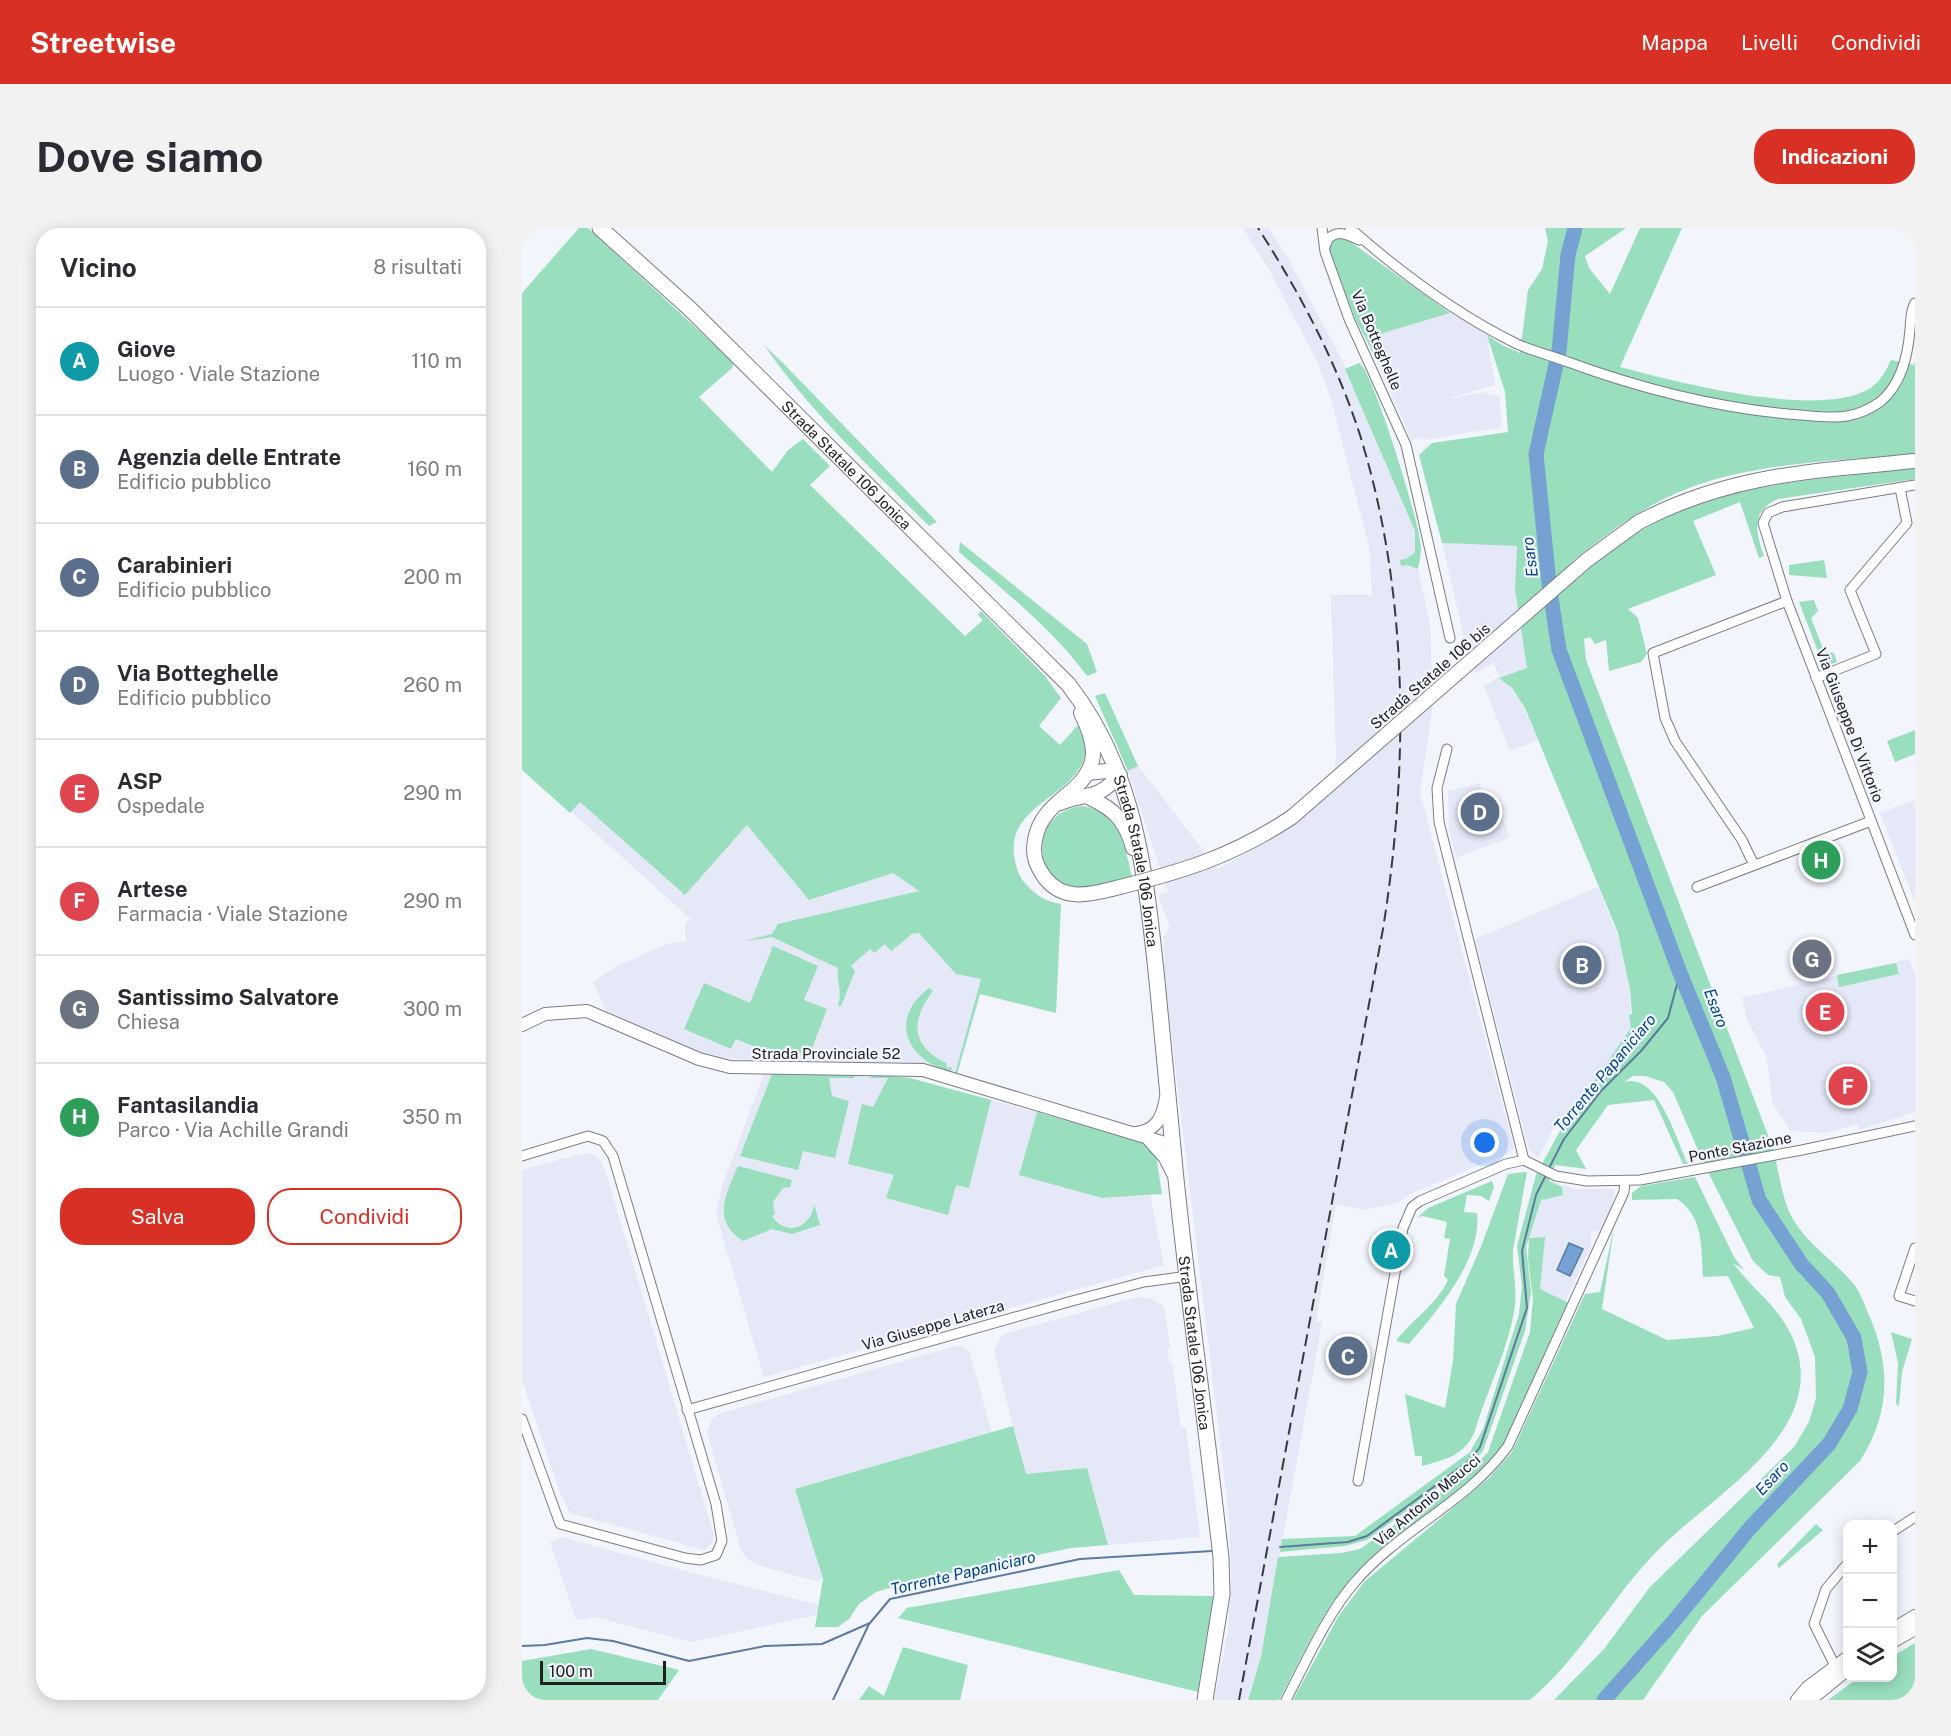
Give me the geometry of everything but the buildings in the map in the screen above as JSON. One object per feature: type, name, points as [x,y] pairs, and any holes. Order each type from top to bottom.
[{"type":"main road","name":"Strada Statale 106 Jonica","points":[[600,228],[689,308],[1068,684],[1088,709],[1120,775],[1140,847],[1149,911],[1176,1180],[1221,1558],[1222,1594],[1205,1700]]},
{"type":"main road","name":"Strada Statale 106 bis","points":[[1051,806],[1037,826],[1034,859],[1038,869],[1051,885],[1066,893],[1083,896],[1215,860],[1270,832],[1292,817],[1587,560],[1639,522],[1679,501],[1743,482],[1780,475],[1915,462]]},
{"type":"main road","points":[[1046,662],[1088,726],[1092,742],[1092,760],[1087,773],[1051,806]]},
{"type":"main road","points":[[1087,773],[1107,771],[1120,775],[1106,789],[1090,798]]},
{"type":"main road","points":[[1051,806],[1071,798],[1090,798],[1110,807],[1121,819],[1130,837],[1149,911]]},
{"type":"street","points":[[1316,228],[1324,252]]},
{"type":"street","name":"Via Botteghelle","points":[[1322,228],[1324,252],[1349,319],[1406,445],[1450,638]]},
{"type":"street","points":[[1350,228],[1413,280],[1518,344],[1610,378],[1685,397],[1760,411],[1822,417],[1847,416],[1866,411],[1882,400],[1895,384],[1908,351],[1913,319],[1910,312],[1915,303]]},
{"type":"street","points":[[1324,252],[1328,239],[1341,233],[1373,248]]},
{"type":"street","points":[[1816,678],[1876,654],[1850,590],[1907,523],[1900,488],[1915,485]]},
{"type":"street","name":"Via Giuseppe Di Vittorio","points":[[1900,488],[1775,509],[1768,513],[1763,523],[1787,602],[1915,935]]},
{"type":"street","points":[[1754,865],[1742,840],[1675,741],[1665,718],[1653,653],[1787,602]]},
{"type":"street","points":[[1358,1481],[1407,1215],[1420,1201],[1506,1164],[1524,1160],[1439,822],[1437,788],[1447,749]]},
{"type":"street","points":[[1697,887],[1871,821]]},
{"type":"street","name":"Strada Provinciale 52","points":[[522,1025],[545,1014],[586,1011],[699,1059],[730,1067],[923,1070],[1134,1133]]},
{"type":"street","points":[[1134,1133],[1151,1129],[1158,1122],[1164,1110],[1167,1087]]},
{"type":"street","name":"Ponte Stazione","points":[[1524,1160],[1556,1176],[1587,1181],[1625,1180],[1683,1173],[1915,1126]]},
{"type":"street","points":[[1134,1133],[1165,1133],[1172,1140]]},
{"type":"street","points":[[1134,1133],[1158,1148],[1176,1180]]},
{"type":"street","points":[[522,1156],[588,1137],[603,1141],[612,1156],[716,1504],[722,1541],[716,1555],[701,1560],[560,1524],[522,1419]]},
{"type":"street","name":"Via Antonio Meucci","points":[[1286,1700],[1322,1632],[1353,1583],[1477,1480],[1498,1461],[1508,1446],[1624,1192],[1625,1180]]},
{"type":"street","points":[[1915,1248],[1899,1296],[1915,1301]]},
{"type":"street","name":"Via Giuseppe Laterza","points":[[687,1410],[1072,1301],[1144,1282],[1188,1276]]},
{"type":"street","points":[[1897,1529],[1915,1517]]},
{"type":"street","points":[[1835,1666],[1819,1639],[1814,1624],[1826,1589],[1843,1569]]},
{"type":"street","points":[[1895,1628],[1915,1616]]},
{"type":"street","points":[[1897,1640],[1915,1629]]},
{"type":"street","points":[[1797,1700],[1808,1687],[1843,1660]]},
{"type":"street","points":[[1810,1700],[1843,1673]]},
{"type":"shaded area","points":[[1243,228],[1269,228],[1287,257],[1344,364],[1415,531],[1415,552],[1406,559],[1400,560],[1418,569],[1430,624],[1433,704],[1420,793],[1514,1148],[1508,1153],[1410,1194],[1398,1203],[1364,1210],[1336,1204],[1316,1321],[1322,1323],[1261,1657],[1248,1700],[1214,1700],[1228,1631],[1231,1576],[1229,1516],[1166,990],[1163,937],[1170,927],[1158,895],[1168,892],[1128,771],[1138,766],[1218,869],[1286,831],[1334,790],[1336,756],[1331,595],[1372,595],[1370,551],[1332,402],[1318,363],[1268,268]]},
{"type":"shaded area","points":[[1450,313],[1487,335],[1495,385],[1445,399],[1488,392],[1489,395],[1499,396],[1502,427],[1424,440],[1419,437],[1412,441],[1373,353],[1377,340],[1383,333]]},
{"type":"shaded area","points":[[1442,543],[1517,546],[1515,589],[1527,668],[1500,677],[1521,701],[1538,740],[1510,751],[1484,686],[1499,677],[1494,663],[1477,673],[1472,670]]},
{"type":"shaded area","points":[[1479,783],[1485,799],[1493,796],[1510,837],[1456,858],[1449,829],[1448,791]]},
{"type":"shaded area","points":[[1915,800],[1915,902],[1880,813]]},
{"type":"shaded area","points":[[579,801],[747,825],[809,900],[893,873],[920,891],[1013,838],[1014,857],[1020,877],[1043,899],[1061,904],[1056,1013],[980,994],[957,1074],[907,1062],[812,1062],[719,1058],[704,1055],[606,1011],[593,982],[617,966],[667,944],[686,941],[685,923],[692,920],[572,812]]},
{"type":"shaded area","points":[[1598,887],[1622,947],[1630,989],[1631,1029],[1611,1060],[1552,1131],[1538,1158],[1529,1150],[1475,939]]},
{"type":"shaded area","points":[[1909,959],[1915,975],[1915,1112],[1859,1130],[1858,1124],[1827,1133],[1791,1131],[1772,1102],[1767,1058],[1747,1020],[1742,998]]},
{"type":"shaded area","points":[[764,1074],[899,1076],[1037,1112],[1019,1174],[1102,1198],[1150,1196],[1164,1265],[764,1377],[716,1214],[722,1186]]},
{"type":"shaded area","points":[[585,1153],[594,1155],[602,1163],[608,1180],[713,1532],[714,1540],[705,1550],[570,1513],[559,1490],[522,1380],[522,1170]]},
{"type":"shaded area","points":[[1549,1181],[1575,1189],[1615,1189],[1611,1208],[1602,1230],[1591,1232],[1591,1246],[1566,1301],[1540,1290],[1545,1237],[1529,1238]]},
{"type":"shaded area","points":[[1137,1297],[1152,1299],[1164,1306],[1170,1347],[1167,1350],[1169,1362],[1172,1362],[1181,1428],[1186,1428],[1200,1537],[1108,1545],[1087,1469],[1025,1474],[994,1350],[1000,1338],[1007,1333]]},
{"type":"shaded area","points":[[959,1345],[969,1350],[992,1433],[795,1489],[823,1579],[815,1581],[761,1566],[747,1559],[741,1550],[707,1433],[712,1419],[721,1413]]},
{"type":"shaded area","points":[[562,1537],[819,1605],[816,1615],[691,1642],[595,1617],[576,1620],[550,1542]]},
{"type":"green space","points":[[579,228],[588,228],[734,363],[732,368],[699,397],[772,472],[788,450],[803,439],[830,466],[810,485],[965,636],[983,620],[978,615],[981,611],[1045,676],[1061,698],[1039,726],[1060,745],[1078,725],[1085,749],[1082,764],[1064,786],[1029,815],[1020,826],[1015,839],[1015,862],[1023,881],[1039,896],[1061,904],[1056,1013],[980,994],[957,1074],[955,1074],[981,979],[956,974],[919,933],[912,934],[891,951],[885,944],[874,953],[870,949],[851,966],[855,971],[841,1006],[838,1006],[840,994],[838,968],[772,937],[744,941],[772,934],[778,924],[919,891],[893,873],[809,900],[747,825],[685,895],[580,802],[570,813],[522,770],[522,293]]},
{"type":"green space","points":[[1545,228],[1626,228],[1585,256],[1589,268],[1610,294],[1640,228],[1682,228],[1620,367],[1746,395],[1816,400],[1846,397],[1869,389],[1882,376],[1891,360],[1914,365],[1915,361],[1915,455],[1800,464],[1741,473],[1714,480],[1689,488],[1643,510],[1573,561],[1577,580],[1615,548],[1654,523],[1694,506],[1735,493],[1821,478],[1915,468],[1915,479],[1778,499],[1769,504],[1759,516],[1759,539],[1764,556],[1759,558],[1740,502],[1693,521],[1716,575],[1628,609],[1638,618],[1647,654],[1641,662],[1609,671],[1606,640],[1595,644],[1590,637],[1584,639],[1586,660],[1774,1151],[1788,1209],[1800,1230],[1854,1284],[1876,1332],[1884,1370],[1882,1407],[1878,1425],[1860,1461],[1702,1616],[1643,1700],[1554,1700],[1604,1649],[1650,1587],[1794,1447],[1809,1422],[1816,1398],[1815,1357],[1801,1319],[1785,1297],[1780,1277],[1768,1275],[1753,1261],[1704,1164],[1673,1092],[1664,1082],[1645,1076],[1633,1076],[1624,1082],[1636,1082],[1647,1087],[1656,1097],[1671,1124],[1688,1164],[1683,1164],[1654,1100],[1608,1105],[1576,1150],[1586,1169],[1555,1165],[1549,1181],[1562,1187],[1563,1195],[1542,1200],[1543,1195],[1526,1247],[1531,1292],[1525,1331],[1483,1451],[1473,1462],[1367,1540],[1345,1546],[1280,1552],[1282,1539],[1355,1536],[1470,1452],[1483,1429],[1519,1314],[1522,1286],[1517,1246],[1536,1175],[1562,1127],[1601,1081],[1594,1081],[1631,1028],[1630,989],[1618,933],[1525,708],[1512,688],[1499,678],[1527,668],[1515,589],[1517,546],[1442,543],[1419,455],[1432,443],[1508,432],[1505,392],[1487,335],[1520,353],[1528,290],[1542,269],[1548,241]]},
{"type":"green space","points":[[1336,237],[1345,238],[1450,313],[1383,333],[1377,340],[1373,353],[1355,318],[1330,255],[1330,245]]},
{"type":"green space","points":[[764,345],[937,522],[929,526],[863,461],[801,393]]},
{"type":"green space","points":[[1359,363],[1374,390],[1394,445],[1411,504],[1421,544],[1418,569],[1407,565],[1401,566],[1400,560],[1406,559],[1415,552],[1415,531],[1345,369]]},
{"type":"green space","points":[[960,542],[1087,644],[1097,672],[1087,676],[1043,626],[959,552]]},
{"type":"green space","points":[[1824,560],[1827,578],[1789,575],[1789,565]]},
{"type":"green space","points":[[1814,600],[1818,611],[1811,618],[1824,651],[1834,653],[1837,662],[1824,667],[1799,602]]},
{"type":"green space","points":[[1105,693],[1138,766],[1128,771],[1095,696]]},
{"type":"green space","points":[[1915,730],[1915,754],[1895,762],[1887,741]]},
{"type":"green space","points":[[1083,806],[1105,815],[1113,823],[1123,842],[1132,877],[1101,886],[1082,888],[1064,884],[1052,874],[1044,862],[1042,847],[1045,832],[1053,820],[1066,810]]},
{"type":"green space","points":[[1827,844],[1836,867],[1814,876],[1806,853]]},
{"type":"green space","points":[[773,946],[818,966],[804,1000],[827,1009],[809,1056],[786,1048],[782,1058],[736,1039],[731,1049],[684,1029],[704,983],[750,1003]]},
{"type":"green space","points":[[1896,963],[1899,974],[1839,987],[1837,975]]},
{"type":"green space","points":[[929,988],[933,991],[918,1022],[920,1040],[934,1056],[946,1063],[947,1068],[952,1067],[951,1072],[923,1058],[913,1048],[908,1037],[906,1025],[909,1013],[916,1000]]},
{"type":"green space","points":[[772,1074],[856,1074],[854,1078],[829,1078],[832,1096],[849,1101],[835,1158],[803,1151],[798,1170],[740,1156]]},
{"type":"green space","points":[[873,1074],[910,1078],[991,1100],[969,1188],[956,1185],[948,1215],[886,1198],[894,1175],[848,1164],[862,1104],[873,1107],[888,1078],[870,1078]]},
{"type":"green space","points":[[1037,1112],[1144,1143],[1156,1155],[1162,1194],[1102,1198],[1019,1175]]},
{"type":"green space","points":[[738,1166],[792,1180],[790,1187],[783,1188],[773,1202],[775,1214],[772,1216],[778,1223],[791,1228],[804,1224],[809,1219],[814,1204],[820,1225],[792,1234],[772,1229],[743,1241],[733,1233],[724,1215],[726,1196]]},
{"type":"green space","points":[[1527,1172],[1513,1250],[1515,1306],[1503,1353],[1475,1431],[1466,1446],[1454,1455],[1422,1466],[1422,1456],[1415,1456],[1405,1394],[1445,1408],[1453,1361],[1456,1304],[1482,1244],[1508,1174]]},
{"type":"green space","points":[[1695,1177],[1734,1257],[1744,1270],[1733,1263],[1774,1308],[1786,1325],[1800,1361],[1799,1394],[1787,1424],[1766,1452],[1740,1478],[1660,1548],[1627,1585],[1566,1664],[1530,1700],[1293,1700],[1338,1617],[1364,1582],[1489,1478],[1512,1452],[1585,1294],[1600,1292],[1614,1227],[1602,1309],[1667,1340],[1717,1336],[1754,1328],[1728,1276],[1703,1277],[1697,1224],[1686,1206],[1677,1199],[1632,1200],[1632,1193],[1641,1186]]},
{"type":"green space","points":[[1492,1181],[1494,1187],[1489,1201],[1481,1196],[1467,1195],[1464,1212],[1477,1213],[1477,1231],[1465,1266],[1455,1284],[1409,1344],[1396,1341],[1437,1298],[1448,1280],[1444,1276],[1450,1239],[1444,1238],[1447,1222],[1422,1216],[1417,1218],[1428,1208]]},
{"type":"green space","points":[[1545,1237],[1540,1289],[1569,1303],[1510,1436],[1477,1473],[1380,1552],[1348,1583],[1325,1614],[1279,1700],[1248,1700],[1261,1657],[1278,1557],[1341,1553],[1360,1549],[1468,1473],[1488,1452],[1530,1332],[1533,1299],[1528,1259],[1529,1238]]},
{"type":"green space","points":[[1891,1332],[1912,1339],[1902,1372],[1899,1406],[1896,1404],[1898,1363]]},
{"type":"green space","points":[[1013,1426],[1026,1474],[1087,1468],[1108,1545],[1071,1548],[910,1582],[876,1592],[859,1604],[849,1619],[838,1627],[815,1627],[823,1579],[795,1489]]},
{"type":"green space","points":[[1816,1524],[1823,1530],[1779,1568],[1777,1564]]},
{"type":"green space","points":[[1119,1570],[1134,1595],[1214,1596],[1209,1639],[1198,1692],[898,1618],[907,1608]]},
{"type":"green space","points":[[1915,1643],[1915,1700],[1828,1700],[1853,1682],[1897,1682],[1897,1654]]},
{"type":"green space","points":[[903,1647],[968,1665],[960,1700],[859,1700],[869,1686],[884,1696]]},
{"type":"green space","points":[[591,1649],[679,1670],[658,1700],[522,1700],[522,1661]]},
{"type":"water","points":[[1569,1243],[1583,1249],[1570,1276],[1557,1270]]},
{"type":"waterway","name":"Esaro","points":[[1575,228],[1568,255],[1559,351],[1536,454],[1549,584],[1559,650],[1680,973],[1723,1077],[1759,1200],[1802,1265],[1828,1293],[1854,1338],[1860,1372],[1850,1409],[1829,1444],[1750,1528],[1674,1621],[1604,1700]]},
{"type":"waterway","name":"Torrente Papaniciaro","points":[[1548,1170],[1564,1139],[1601,1091],[1641,1051],[1668,1018],[1680,973]]},
{"type":"waterway","name":"Torrente Papaniciaro","points":[[1280,1547],[1348,1542],[1367,1536],[1470,1460],[1480,1447],[1527,1308],[1522,1251],[1536,1195],[1546,1175]]},
{"type":"waterway","name":"Torrente Papaniciaro","points":[[522,1646],[545,1645],[587,1638],[613,1641],[689,1661],[765,1646],[822,1644],[870,1623],[890,1599],[1080,1559],[1212,1551]]},
{"type":"waterway","points":[[833,1700],[869,1624]]},
{"type":"railway","points":[[1239,1700],[1383,929],[1397,805],[1400,743],[1400,680],[1396,618],[1388,556],[1376,495],[1360,435],[1340,381],[1316,328],[1258,228]]},
{"type":"place","name":"Via Botteghelle","points":[[1480,812]]},
{"type":"place","name":"Fantasilandia","points":[[1821,860]]},
{"type":"place","name":"Santissimo Salvatore","points":[[1812,959]]},
{"type":"place","name":"Agenzia delle Entrate","points":[[1582,965]]},
{"type":"place","name":"ASP","points":[[1825,1012]]},
{"type":"place","name":"Artese","points":[[1848,1086]]},
{"type":"place","name":"Giove","points":[[1391,1250]]},
{"type":"place","name":"Carabinieri","points":[[1348,1356]]}]
